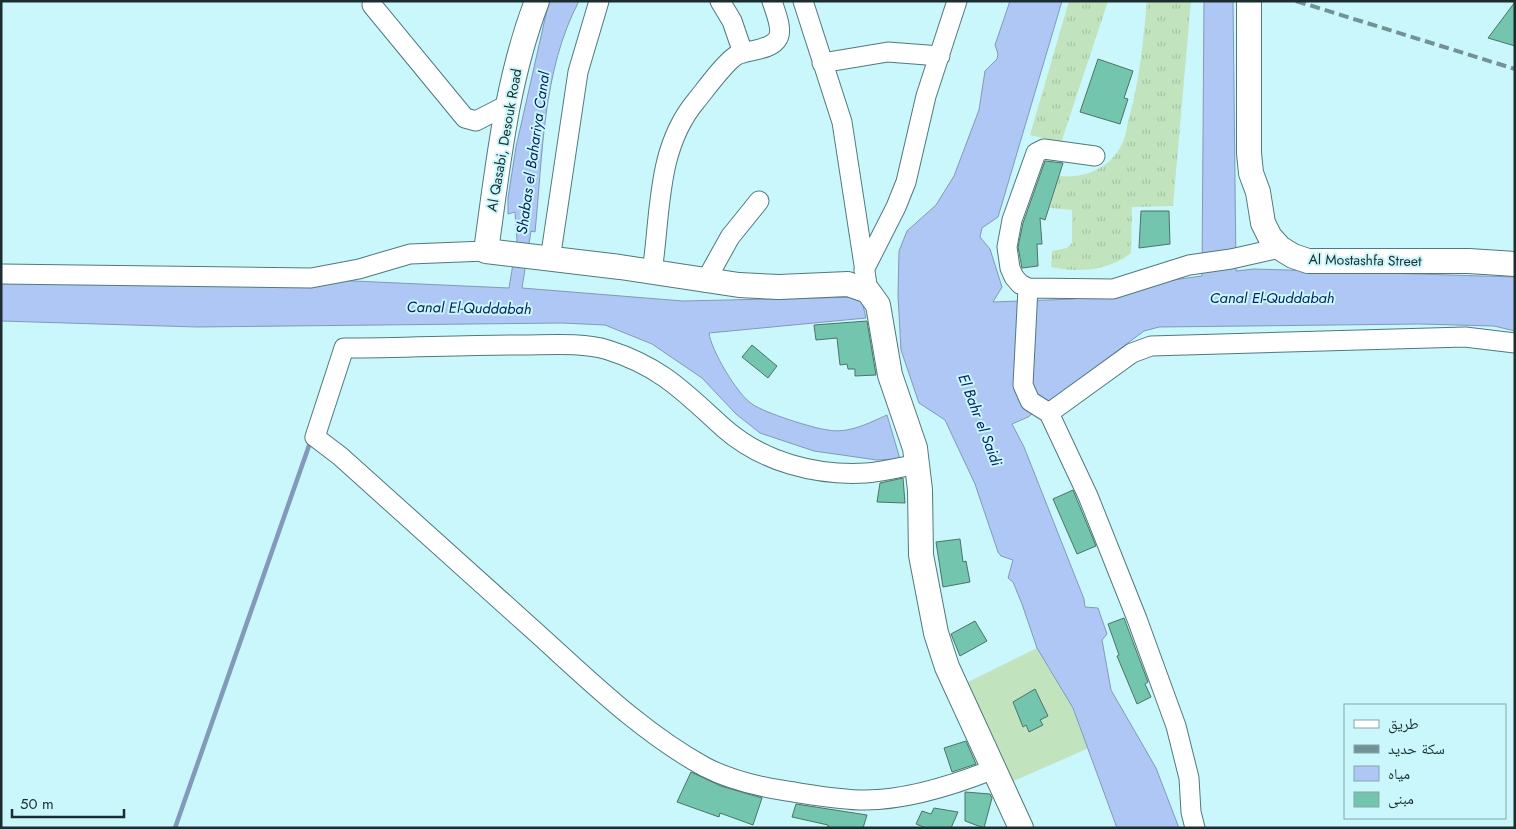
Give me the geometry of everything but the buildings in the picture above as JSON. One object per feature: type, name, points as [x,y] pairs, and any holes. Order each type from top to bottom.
[{"type":"main road","name":"Al Qasabi, Desouk Road","points":[[486,251],[507,105],[515,66],[538,1]]},
{"type":"main road","name":"Al Mostashfa Street","points":[[1249,1],[1249,163],[1258,192],[1263,223],[1270,237],[1280,248],[1293,256],[1308,261],[1469,261],[1515,264]]},
{"type":"main road","name":"Al Mostashfa Street","points":[[1258,192],[1263,164],[1263,1]]},
{"type":"main road","points":[[486,251],[652,272],[705,282],[779,287],[848,284],[873,300],[890,375],[916,456],[921,555],[936,633],[947,667],[1021,828]]},
{"type":"street","points":[[534,258],[578,72],[599,1]]},
{"type":"street","points":[[720,1],[727,11],[743,53]]},
{"type":"street","points":[[652,272],[661,188],[669,150],[686,114],[725,66],[735,56],[772,45],[778,39],[780,30],[772,1]]},
{"type":"street","points":[[803,1],[842,122],[873,300]]},
{"type":"street","points":[[873,300],[896,207],[906,182],[926,96],[958,1]]},
{"type":"street","points":[[372,5],[465,118],[476,121],[507,105]]},
{"type":"street","points":[[822,63],[888,52],[940,56]]},
{"type":"street","points":[[1096,156],[1044,149],[1036,153],[1012,220],[1008,247],[1010,268],[1020,284],[1028,288],[1113,288],[1133,284],[1167,271],[1207,262],[1232,260],[1280,248]]},
{"type":"street","points":[[705,282],[730,237],[760,201]]},
{"type":"street","points":[[1,274],[311,278],[359,269],[410,254],[486,251]]},
{"type":"street","points":[[1028,288],[1023,385],[1030,401],[1049,413],[1088,496],[1176,726],[1189,778],[1191,812],[1195,828]]},
{"type":"street","points":[[1049,413],[1132,353],[1151,346],[1465,337],[1515,343]]},
{"type":"street","points":[[916,456],[867,473],[815,470],[783,463],[756,451],[734,436],[688,394],[666,377],[638,362],[606,349],[558,344],[344,348],[314,437],[347,462],[630,716],[666,743],[708,768],[738,780],[771,789],[832,798],[866,800],[896,797],[964,782],[994,770]]},
{"type":"green space","points":[[1069,1],[1108,1],[1061,143],[1030,135]]},
{"type":"green space","points":[[1147,1],[1191,1],[1173,206],[1132,207],[1131,253],[1113,264],[1082,270],[1051,267],[1052,251],[1067,248],[1072,243],[1072,210],[1050,208],[1059,176],[1078,176],[1096,170],[1111,160],[1123,141],[1138,74]]},
{"type":"green space","points":[[1037,648],[1073,708],[1089,748],[1009,783],[966,683]]},
{"type":"water","points":[[549,1],[579,1],[567,28],[551,85],[546,114],[535,232],[531,231],[522,288],[683,301],[861,297],[866,318],[709,333],[714,350],[732,382],[746,399],[758,408],[789,420],[836,431],[858,427],[887,415],[900,459],[877,460],[814,451],[760,433],[736,414],[702,378],[652,344],[605,325],[562,323],[197,327],[1,321],[1,277],[309,279],[509,288],[517,240],[515,212],[508,214],[508,198],[516,147]]},
{"type":"water","points":[[1010,1],[1062,1],[998,217],[982,228],[980,237],[990,249],[1002,287],[993,302],[1074,299],[1158,282],[1202,276],[1204,1],[1233,1],[1236,271],[1254,269],[1515,277],[1515,331],[1494,326],[1420,324],[1159,327],[1144,331],[1028,417],[1012,424],[1024,447],[1084,599],[1085,607],[1098,608],[1107,634],[1102,640],[1111,690],[1156,768],[1179,828],[1117,828],[1073,708],[1037,648],[1013,582],[1008,578],[1013,560],[1001,556],[998,552],[975,484],[945,420],[919,403],[901,350],[898,296],[899,251],[907,231],[936,205],[954,176],[979,110],[985,71],[997,59],[998,54],[995,45]]},
{"type":"waterway","points":[[175,828],[311,440]]},
{"type":"railway","points":[[1296,1],[1515,69]]},
{"type":"water label","name":"Shabas el Bahariya Canal","points":[[533,153]]},
{"type":"water label","name":"Canal El-Quddabah","points":[[1272,298]]},
{"type":"water label","name":"Canal El-Quddabah","points":[[469,308]]},
{"type":"water label","name":"El Bahr el Saidi","points":[[980,420]]}]
